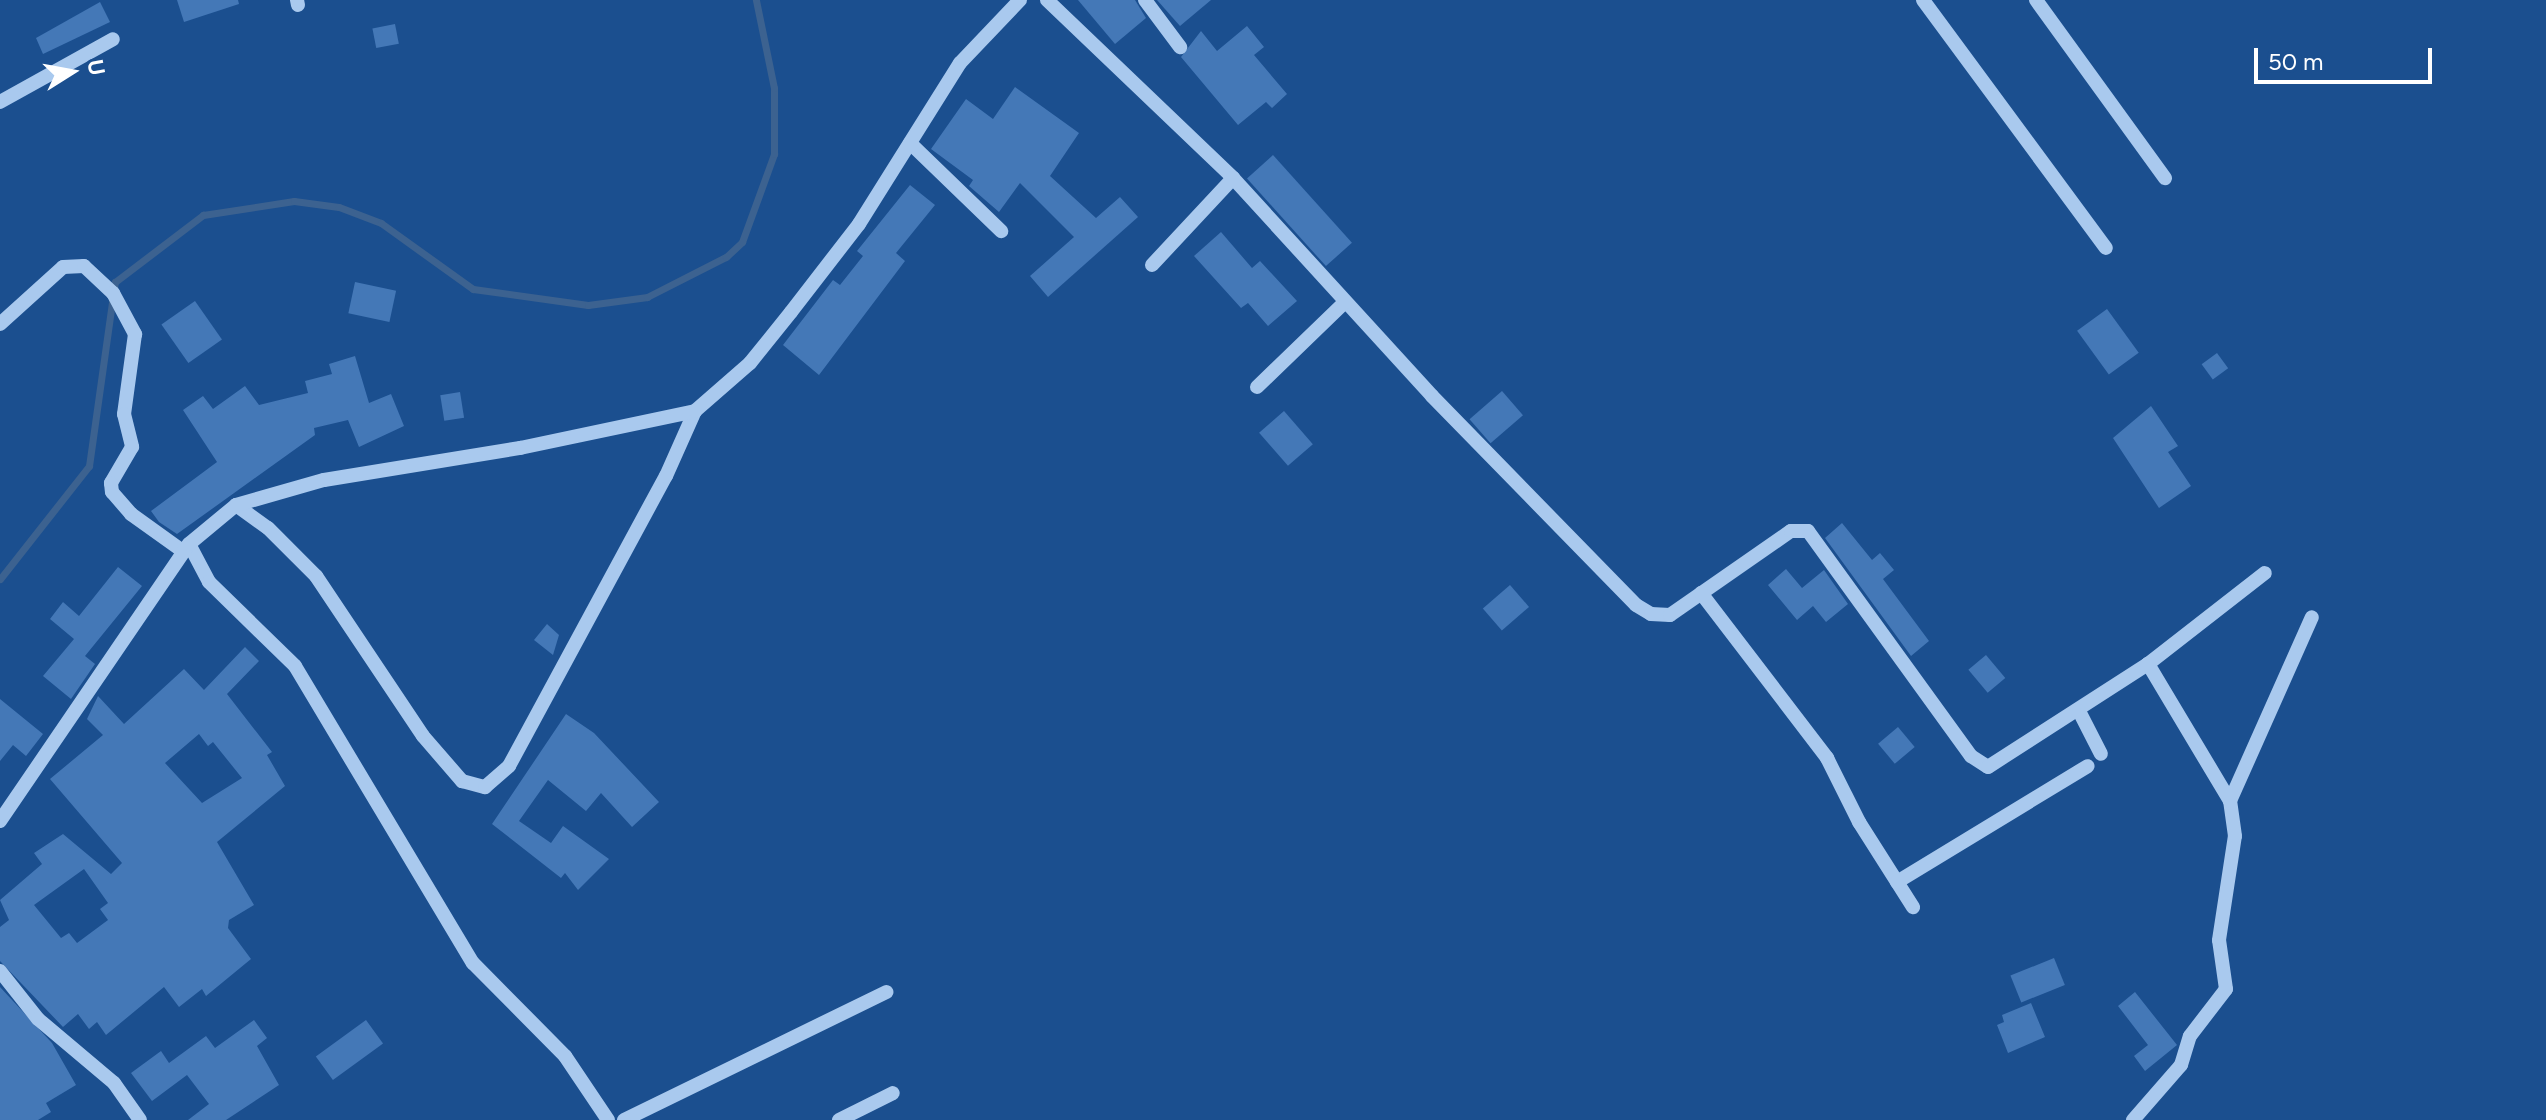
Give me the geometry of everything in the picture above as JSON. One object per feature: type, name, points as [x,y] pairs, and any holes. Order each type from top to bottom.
[{"type":"street","points":[[236,505],[268,528],[316,576],[423,736],[462,781],[485,787],[509,766],[666,476],[695,411],[750,363],[859,224],[960,63],[1020,0]]},
{"type":"street","points":[[1047,0],[1233,178],[1345,302],[1636,605],[1659,617],[1701,593],[1791,531],[1808,531],[1980,765],[1997,765],[2148,664],[2265,573]]},
{"type":"street","points":[[1145,0],[1180,47]]},
{"type":"street","points":[[1923,0],[2106,248]]},
{"type":"street","points":[[2036,0],[2165,178]]},
{"type":"street","points":[[0,102],[113,39]]},
{"type":"street","points":[[910,143],[1001,231]]},
{"type":"street","points":[[1152,265],[1233,178]]},
{"type":"street","points":[[0,324],[51,274],[84,266],[109,287],[126,309],[135,334],[124,414],[132,447],[111,483],[112,492],[131,514],[186,548],[209,582],[295,666],[473,963],[565,1056],[608,1120]]},
{"type":"street","points":[[1257,387],[1345,302]]},
{"type":"street","points":[[0,821],[186,548],[236,505],[324,480],[520,448],[695,411]]},
{"type":"street","points":[[1701,593],[1827,758],[1913,907]]},
{"type":"street","points":[[2230,801],[2312,617]]},
{"type":"street","points":[[2133,1120],[2181,1065],[2190,1036],[2226,989],[2219,940],[2235,836],[2230,801],[2148,664]]},
{"type":"street","points":[[2079,711],[2101,754]]},
{"type":"street","points":[[1897,882],[2088,766]]},
{"type":"street","points":[[0,971],[38,1019],[114,1083],[140,1120]]},
{"type":"street","points":[[624,1120],[886,992]]},
{"type":"street","points":[[839,1120],[893,1093]]},
{"type":"building","points":[[177,0],[238,0],[239,4],[184,22]]},
{"type":"building","points":[[1078,0],[1135,0],[1146,18],[1115,44]]},
{"type":"building","points":[[1157,0],[1211,0],[1180,26]]},
{"type":"building","points":[[100,2],[110,22],[43,54],[36,38]]},
{"type":"building","points":[[395,24],[399,44],[376,48],[372,28]]},
{"type":"building","points":[[1247,26],[1264,47],[1254,55],[1287,94],[1272,108],[1266,102],[1238,125],[1181,57],[1201,31],[1217,51]]},
{"type":"building","points":[[1015,87],[1079,133],[1050,176],[1096,218],[1120,197],[1138,217],[1048,297],[1030,276],[1074,237],[1020,183],[999,212],[969,186],[973,180],[931,149],[966,99],[993,119]]},
{"type":"building","points":[[1273,155],[1352,243],[1326,266],[1247,178]]},
{"type":"building","points":[[910,185],[935,205],[896,253],[905,261],[819,375],[783,345],[833,280],[840,285],[863,256],[857,251]]},
{"type":"building","points":[[1221,232],[1252,268],[1260,261],[1297,301],[1268,326],[1248,303],[1241,308],[1194,256]]},
{"type":"building","points":[[355,282],[396,291],[389,322],[348,313]]},
{"type":"building","points":[[195,301],[222,340],[188,363],[161,325]]},
{"type":"building","points":[[2107,309],[2139,353],[2109,374],[2077,331]]},
{"type":"building","points":[[2217,353],[2228,368],[2213,380],[2202,364]]},
{"type":"building","points":[[355,356],[369,403],[391,394],[404,426],[359,447],[348,420],[314,428],[315,435],[177,534],[159,522],[151,511],[217,462],[183,410],[203,396],[213,409],[245,386],[259,405],[308,393],[305,381],[332,374],[329,364]]},
{"type":"building","points":[[1502,391],[1523,415],[1491,443],[1470,419]]},
{"type":"building","points":[[460,392],[464,418],[444,421],[440,395]]},
{"type":"building","points":[[2151,406],[2178,446],[2168,452],[2191,486],[2159,508],[2113,438]]},
{"type":"building","points":[[1284,411],[1313,444],[1288,466],[1259,433]]},
{"type":"building","points":[[1842,523],[1872,560],[1880,553],[1894,570],[1883,579],[1929,641],[1911,656],[1825,538]]},
{"type":"building","points":[[118,567],[142,586],[85,656],[95,664],[71,699],[43,676],[74,639],[50,619],[63,602],[79,616]]},
{"type":"building","points":[[1786,569],[1802,588],[1824,570],[1848,604],[1826,622],[1813,606],[1797,620],[1768,585]]},
{"type":"building","points":[[1510,585],[1529,607],[1502,631],[1483,609]]},
{"type":"building","points":[[547,624],[559,635],[553,655],[534,640]]},
{"type":"building","points":[[245,647],[259,661],[227,694],[272,752],[267,755],[285,786],[217,842],[254,905],[229,920],[228,928],[251,959],[206,996],[202,989],[179,1007],[164,987],[106,1035],[97,1022],[89,1029],[78,1014],[63,1027],[0,961],[0,927],[9,920],[0,900],[42,864],[34,853],[63,834],[111,874],[122,863],[50,779],[103,735],[87,719],[98,696],[124,724],[184,669],[204,690]],"holes":[[[199,734],[208,746],[213,742],[242,778],[202,803],[165,763]],[[84,869],[108,903],[100,909],[108,920],[77,943],[69,933],[61,938],[34,905]]]},
{"type":"building","points":[[1986,655],[2005,678],[1988,693],[1968,670]]},
{"type":"building","points":[[0,699],[43,734],[26,756],[13,745],[0,761]]},
{"type":"building","points":[[566,714],[594,733],[659,802],[632,827],[601,793],[586,811],[548,780],[519,821],[551,843],[563,826],[609,859],[578,890],[565,873],[561,878],[492,824]]},
{"type":"building","points":[[1898,727],[1915,747],[1895,764],[1878,744]]},
{"type":"building","points":[[2054,958],[2065,985],[2021,1002],[2010,976]]},
{"type":"building","points":[[0,987],[52,1043],[76,1085],[46,1103],[51,1112],[38,1120],[0,1120]]},
{"type":"building","points":[[2135,992],[2177,1045],[2145,1071],[2134,1056],[2148,1045],[2118,1006]]},
{"type":"building","points":[[2031,1003],[2045,1037],[2008,1053],[1997,1025],[2004,1022],[2002,1015]]},
{"type":"building","points":[[254,1020],[267,1038],[257,1046],[279,1085],[226,1120],[188,1120],[209,1104],[187,1075],[152,1101],[131,1073],[161,1051],[169,1063],[206,1036],[215,1048]]},
{"type":"building","points":[[366,1020],[383,1043],[333,1080],[316,1056]]},
{"type":"waterway","points":[[0,579],[89,466],[115,282],[203,215],[294,201],[339,207],[381,223],[473,289],[588,305],[647,297],[726,257],[742,242],[774,154],[774,88],[756,0]]}]
